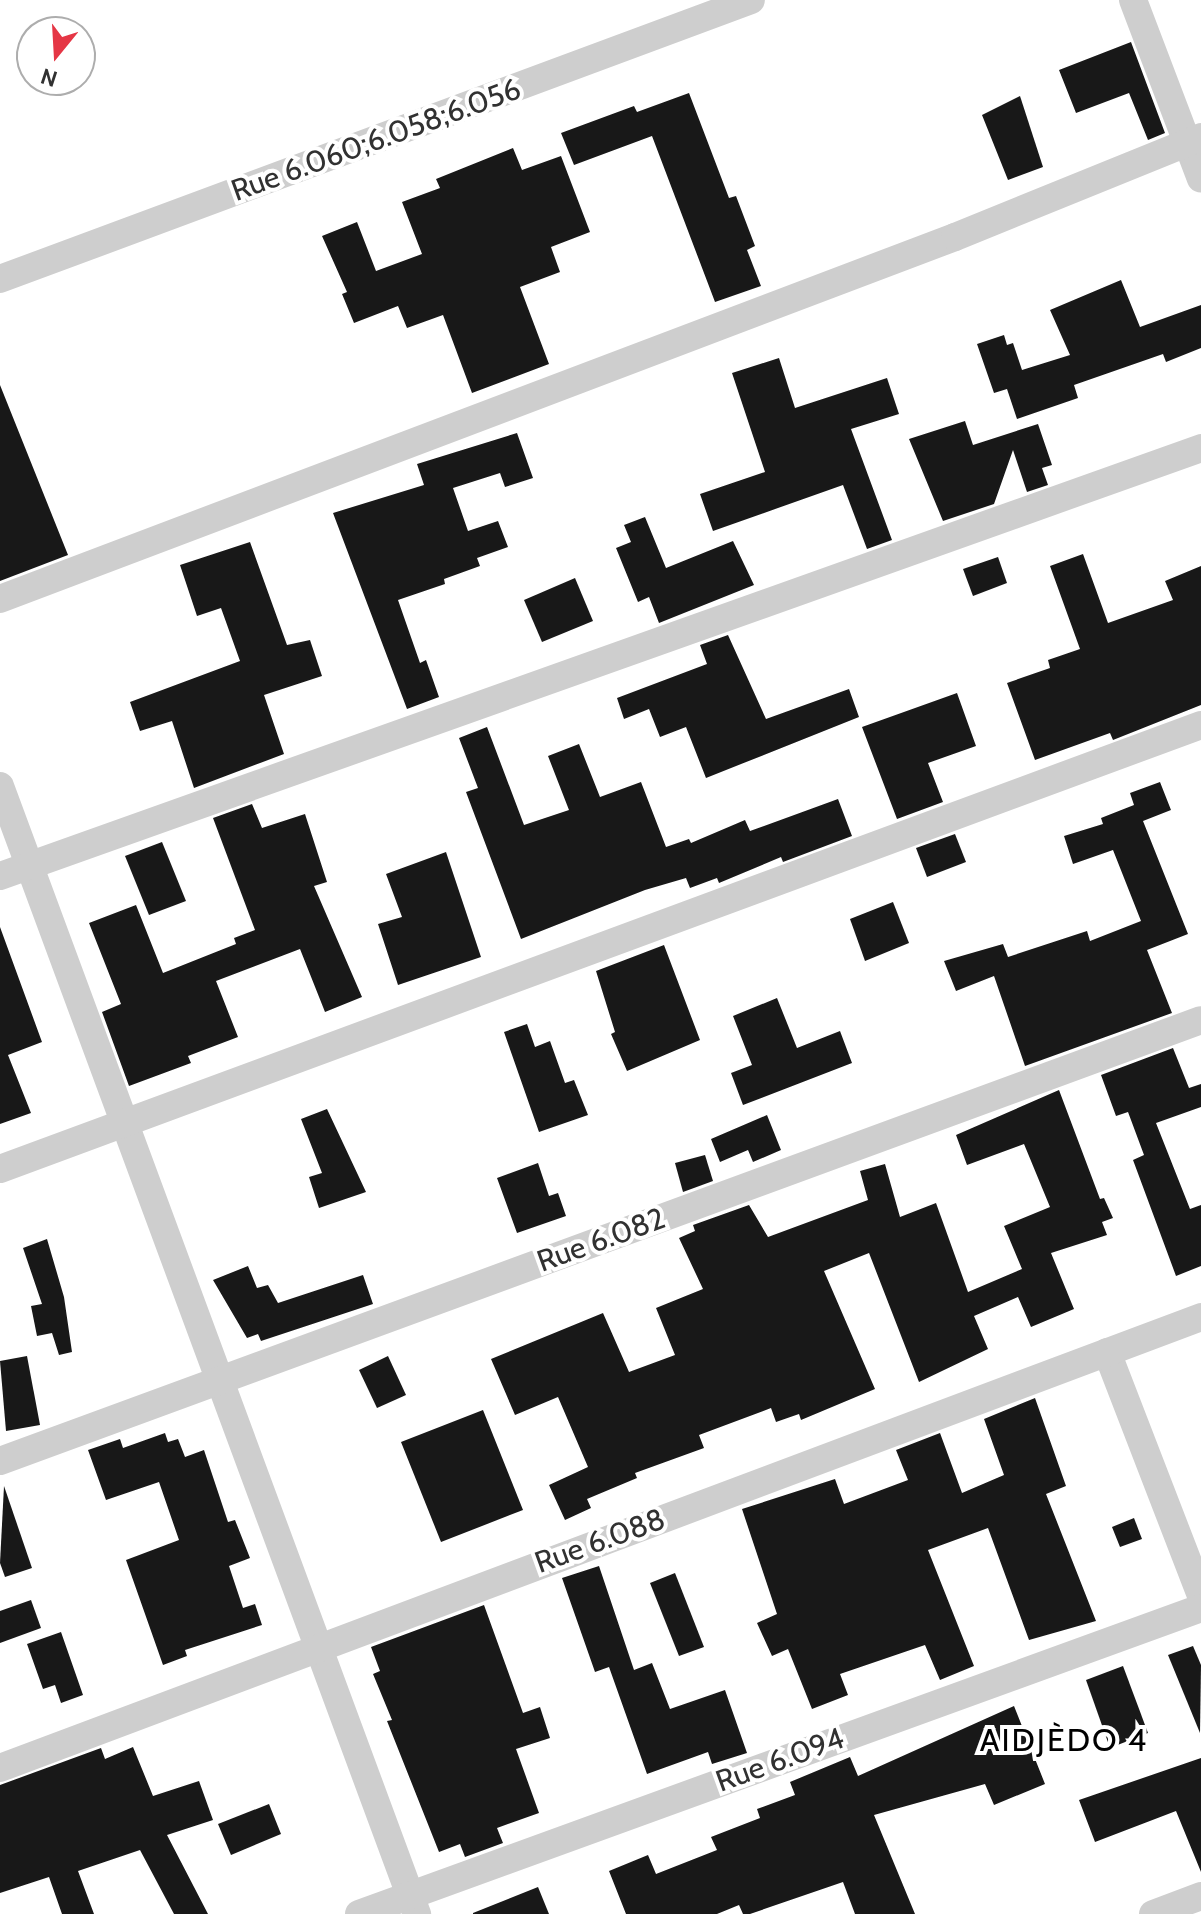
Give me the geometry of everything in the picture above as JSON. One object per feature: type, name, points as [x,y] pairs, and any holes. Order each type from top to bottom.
[{"type":"street","name":"Rue 6.060;6.058;6.056","points":[[0,279],[751,0]]},
{"type":"street","points":[[1133,0],[1194,139],[1201,179]]},
{"type":"street","points":[[0,599],[955,237],[1194,139]]},
{"type":"street","points":[[0,876],[1201,448]]},
{"type":"street","points":[[0,1169],[1201,725]]},
{"type":"street","points":[[0,786],[413,1904]]},
{"type":"street","name":"Rue 6.082","points":[[0,1461],[1201,1020]]},
{"type":"street","name":"Rue 6.088","points":[[0,1768],[1201,1317]]},
{"type":"street","points":[[1107,1352],[1201,1596]]},
{"type":"street","name":"Rue 6.094","points":[[359,1914],[413,1904],[1201,1608]]},
{"type":"street","points":[[1153,1914],[1201,1896]]},
{"type":"building","points":[[1131,42],[1165,133],[1148,140],[1129,93],[1076,113],[1059,70]]},
{"type":"building","points":[[689,93],[729,198],[736,196],[755,246],[747,250],[761,286],[715,302],[652,136],[574,165],[561,133],[634,106],[637,112]]},
{"type":"building","points":[[1020,96],[1043,167],[1008,180],[982,115]]},
{"type":"building","points":[[513,148],[522,170],[561,156],[590,232],[551,247],[560,272],[520,287],[549,364],[472,393],[443,315],[407,328],[398,306],[354,323],[342,294],[347,292],[322,236],[357,222],[376,271],[422,254],[402,202],[440,188],[436,179]]},
{"type":"building","points":[[1121,280],[1140,327],[1201,305],[1201,348],[1166,362],[1163,354],[1074,385],[1078,398],[1017,419],[1007,389],[994,393],[977,344],[1004,335],[1007,345],[1013,343],[1022,370],[1070,355],[1050,310]]},
{"type":"building","points":[[779,358],[795,408],[887,378],[899,414],[851,429],[892,540],[867,549],[843,485],[713,531],[700,494],[765,472],[732,373]]},
{"type":"building","points":[[0,385],[68,555],[0,581]]},
{"type":"building","points":[[965,421],[973,445],[1038,424],[1052,465],[1042,468],[1048,485],[1027,492],[1013,450],[994,504],[943,521],[909,439]]},
{"type":"building","points":[[517,433],[533,478],[505,487],[500,473],[453,488],[468,531],[498,521],[508,547],[477,558],[480,566],[444,579],[445,584],[398,600],[420,663],[426,660],[439,697],[407,709],[333,513],[424,485],[417,464]]},
{"type":"building","points":[[645,517],[666,568],[733,541],[754,585],[659,623],[649,597],[638,602],[616,548],[631,542],[624,525]]},
{"type":"building","points":[[250,542],[287,645],[310,640],[322,676],[264,695],[284,754],[194,788],[172,721],[140,731],[130,702],[240,661],[221,608],[197,616],[180,565]]},
{"type":"building","points":[[1083,554],[1108,623],[1173,600],[1165,581],[1201,566],[1201,705],[1113,740],[1110,733],[1035,760],[1007,683],[1050,668],[1048,660],[1080,649],[1050,566]]},
{"type":"building","points":[[998,557],[1007,583],[973,596],[963,569]]},
{"type":"building","points":[[575,578],[593,621],[542,642],[524,600]]},
{"type":"building","points":[[728,635],[766,719],[849,689],[859,717],[706,778],[686,727],[660,737],[649,709],[624,719],[617,698],[707,664],[700,645]]},
{"type":"building","points":[[957,693],[976,746],[928,763],[943,802],[897,819],[862,727]]},
{"type":"building","points":[[487,727],[524,825],[569,810],[548,756],[579,744],[600,797],[641,782],[666,847],[689,839],[691,843],[745,820],[750,831],[838,799],[852,836],[783,862],[781,857],[719,883],[717,878],[690,888],[686,878],[645,890],[521,939],[466,792],[478,788],[459,738]]},
{"type":"building","points":[[1160,782],[1171,810],[1143,821],[1188,934],[1147,950],[1172,1013],[1025,1066],[994,976],[956,991],[944,961],[1003,944],[1008,957],[1087,931],[1090,941],[1141,921],[1113,850],[1073,864],[1064,836],[1103,824],[1101,818],[1134,805],[1130,793]]},
{"type":"building","points":[[252,804],[262,828],[305,814],[327,882],[314,886],[362,997],[325,1012],[300,949],[216,981],[238,1037],[188,1056],[191,1063],[129,1086],[102,1012],[121,1004],[89,923],[136,905],[163,973],[236,944],[234,938],[255,930],[213,818]]},
{"type":"building","points":[[955,834],[966,862],[927,877],[916,848]]},
{"type":"building","points":[[162,842],[186,901],[149,915],[125,856]]},
{"type":"building","points":[[446,852],[481,957],[398,985],[378,924],[402,917],[386,874]]},
{"type":"building","points":[[893,902],[909,943],[865,961],[850,919]]},
{"type":"building","points":[[0,927],[42,1042],[8,1055],[31,1113],[0,1124]]},
{"type":"building","points":[[664,945],[700,1040],[627,1071],[611,1034],[615,1032],[596,971]]},
{"type":"building","points":[[777,998],[797,1048],[840,1031],[852,1063],[743,1105],[731,1073],[752,1065],[733,1016]]},
{"type":"building","points":[[527,1024],[535,1047],[550,1041],[565,1083],[574,1080],[588,1115],[539,1132],[504,1032]]},
{"type":"building","points":[[1173,1048],[1189,1088],[1201,1084],[1201,1107],[1156,1123],[1190,1209],[1201,1205],[1201,1266],[1176,1276],[1133,1160],[1144,1155],[1128,1112],[1116,1116],[1101,1075]]},
{"type":"building","points":[[1059,1090],[1100,1199],[1104,1198],[1113,1218],[1102,1222],[1107,1235],[1051,1253],[1074,1309],[1031,1327],[1018,1297],[974,1316],[988,1349],[919,1382],[869,1253],[824,1271],[875,1389],[801,1420],[799,1414],[776,1422],[771,1408],[699,1435],[704,1448],[635,1473],[637,1478],[587,1499],[591,1508],[565,1520],[549,1485],[588,1467],[558,1397],[515,1415],[491,1359],[603,1313],[629,1372],[675,1355],[656,1308],[703,1289],[679,1238],[695,1231],[693,1225],[749,1205],[768,1237],[868,1200],[860,1171],[885,1164],[900,1217],[936,1203],[968,1292],[1022,1269],[1004,1226],[1050,1207],[1024,1144],[967,1165],[956,1135]]},
{"type":"building","points":[[327,1109],[366,1192],[319,1208],[309,1177],[322,1173],[301,1119]]},
{"type":"building","points":[[767,1115],[781,1150],[753,1162],[748,1150],[720,1162],[711,1139]]},
{"type":"building","points":[[705,1155],[713,1181],[683,1192],[675,1163]]},
{"type":"building","points":[[538,1163],[549,1196],[558,1193],[566,1216],[517,1233],[497,1178]]},
{"type":"building","points":[[47,1239],[64,1297],[72,1352],[59,1355],[52,1333],[37,1336],[31,1306],[42,1304],[23,1248]]},
{"type":"building","points":[[248,1266],[257,1288],[268,1285],[278,1303],[363,1275],[373,1304],[261,1341],[258,1334],[247,1338],[213,1280]]},
{"type":"building","points":[[27,1356],[40,1425],[6,1431],[0,1361]]},
{"type":"building","points":[[388,1356],[406,1395],[377,1408],[359,1370]]},
{"type":"building","points":[[1035,1398],[1066,1486],[1046,1494],[1096,1621],[1029,1640],[988,1528],[928,1550],[974,1666],[940,1680],[925,1645],[840,1674],[848,1695],[812,1709],[788,1649],[772,1656],[757,1623],[777,1614],[742,1509],[835,1479],[844,1504],[908,1480],[896,1450],[940,1433],[962,1493],[1004,1475],[984,1419]]},
{"type":"building","points":[[483,1410],[523,1510],[441,1542],[401,1442]]},
{"type":"building","points":[[165,1433],[168,1442],[178,1439],[185,1457],[204,1450],[228,1522],[235,1520],[250,1558],[229,1566],[243,1608],[255,1604],[262,1625],[185,1650],[187,1656],[163,1665],[126,1560],[179,1540],[159,1482],[106,1500],[88,1450],[120,1439],[123,1448]]},
{"type":"building","points":[[4,1486],[32,1568],[5,1577],[0,1563]]},
{"type":"building","points":[[1134,1518],[1142,1539],[1120,1547],[1112,1527]]},
{"type":"building","points":[[599,1566],[634,1670],[652,1663],[670,1709],[725,1690],[747,1753],[712,1764],[708,1752],[647,1774],[609,1667],[595,1672],[562,1578]]},
{"type":"building","points":[[675,1573],[704,1647],[679,1656],[650,1583]]},
{"type":"building","points":[[31,1600],[41,1628],[0,1643],[0,1611]]},
{"type":"building","points":[[484,1605],[523,1713],[540,1707],[550,1738],[516,1749],[539,1813],[497,1828],[503,1843],[465,1857],[460,1844],[439,1852],[387,1721],[392,1720],[373,1674],[380,1671],[371,1647]]},
{"type":"building","points":[[61,1632],[83,1695],[61,1703],[55,1685],[43,1689],[27,1644]]},
{"type":"building","points":[[1193,1646],[1201,1665],[1200,1733],[1168,1655]]},
{"type":"building","points":[[1123,1666],[1148,1733],[1110,1748],[1086,1680]]},
{"type":"building","points":[[1014,1706],[1045,1784],[994,1805],[985,1784],[874,1815],[915,1914],[855,1914],[843,1882],[750,1914],[743,1914],[739,1905],[717,1914],[626,1914],[609,1871],[648,1855],[656,1874],[717,1850],[711,1837],[760,1818],[757,1809],[795,1795],[790,1782],[850,1757],[858,1776]]},
{"type":"building","points":[[133,1747],[153,1796],[199,1781],[213,1820],[167,1835],[208,1914],[174,1914],[140,1850],[78,1871],[94,1914],[62,1914],[49,1877],[0,1893],[0,1785],[101,1748],[105,1759]]},
{"type":"building","points":[[1201,1758],[1201,1872],[1176,1811],[1095,1842],[1079,1800]]},
{"type":"building","points":[[269,1804],[281,1834],[231,1855],[218,1824]]},
{"type":"building","points":[[538,1887],[549,1914],[473,1914],[473,1913]]},
{"type":"district","name":"AIDJÈDO 4","points":[[1064,1740]]}]
